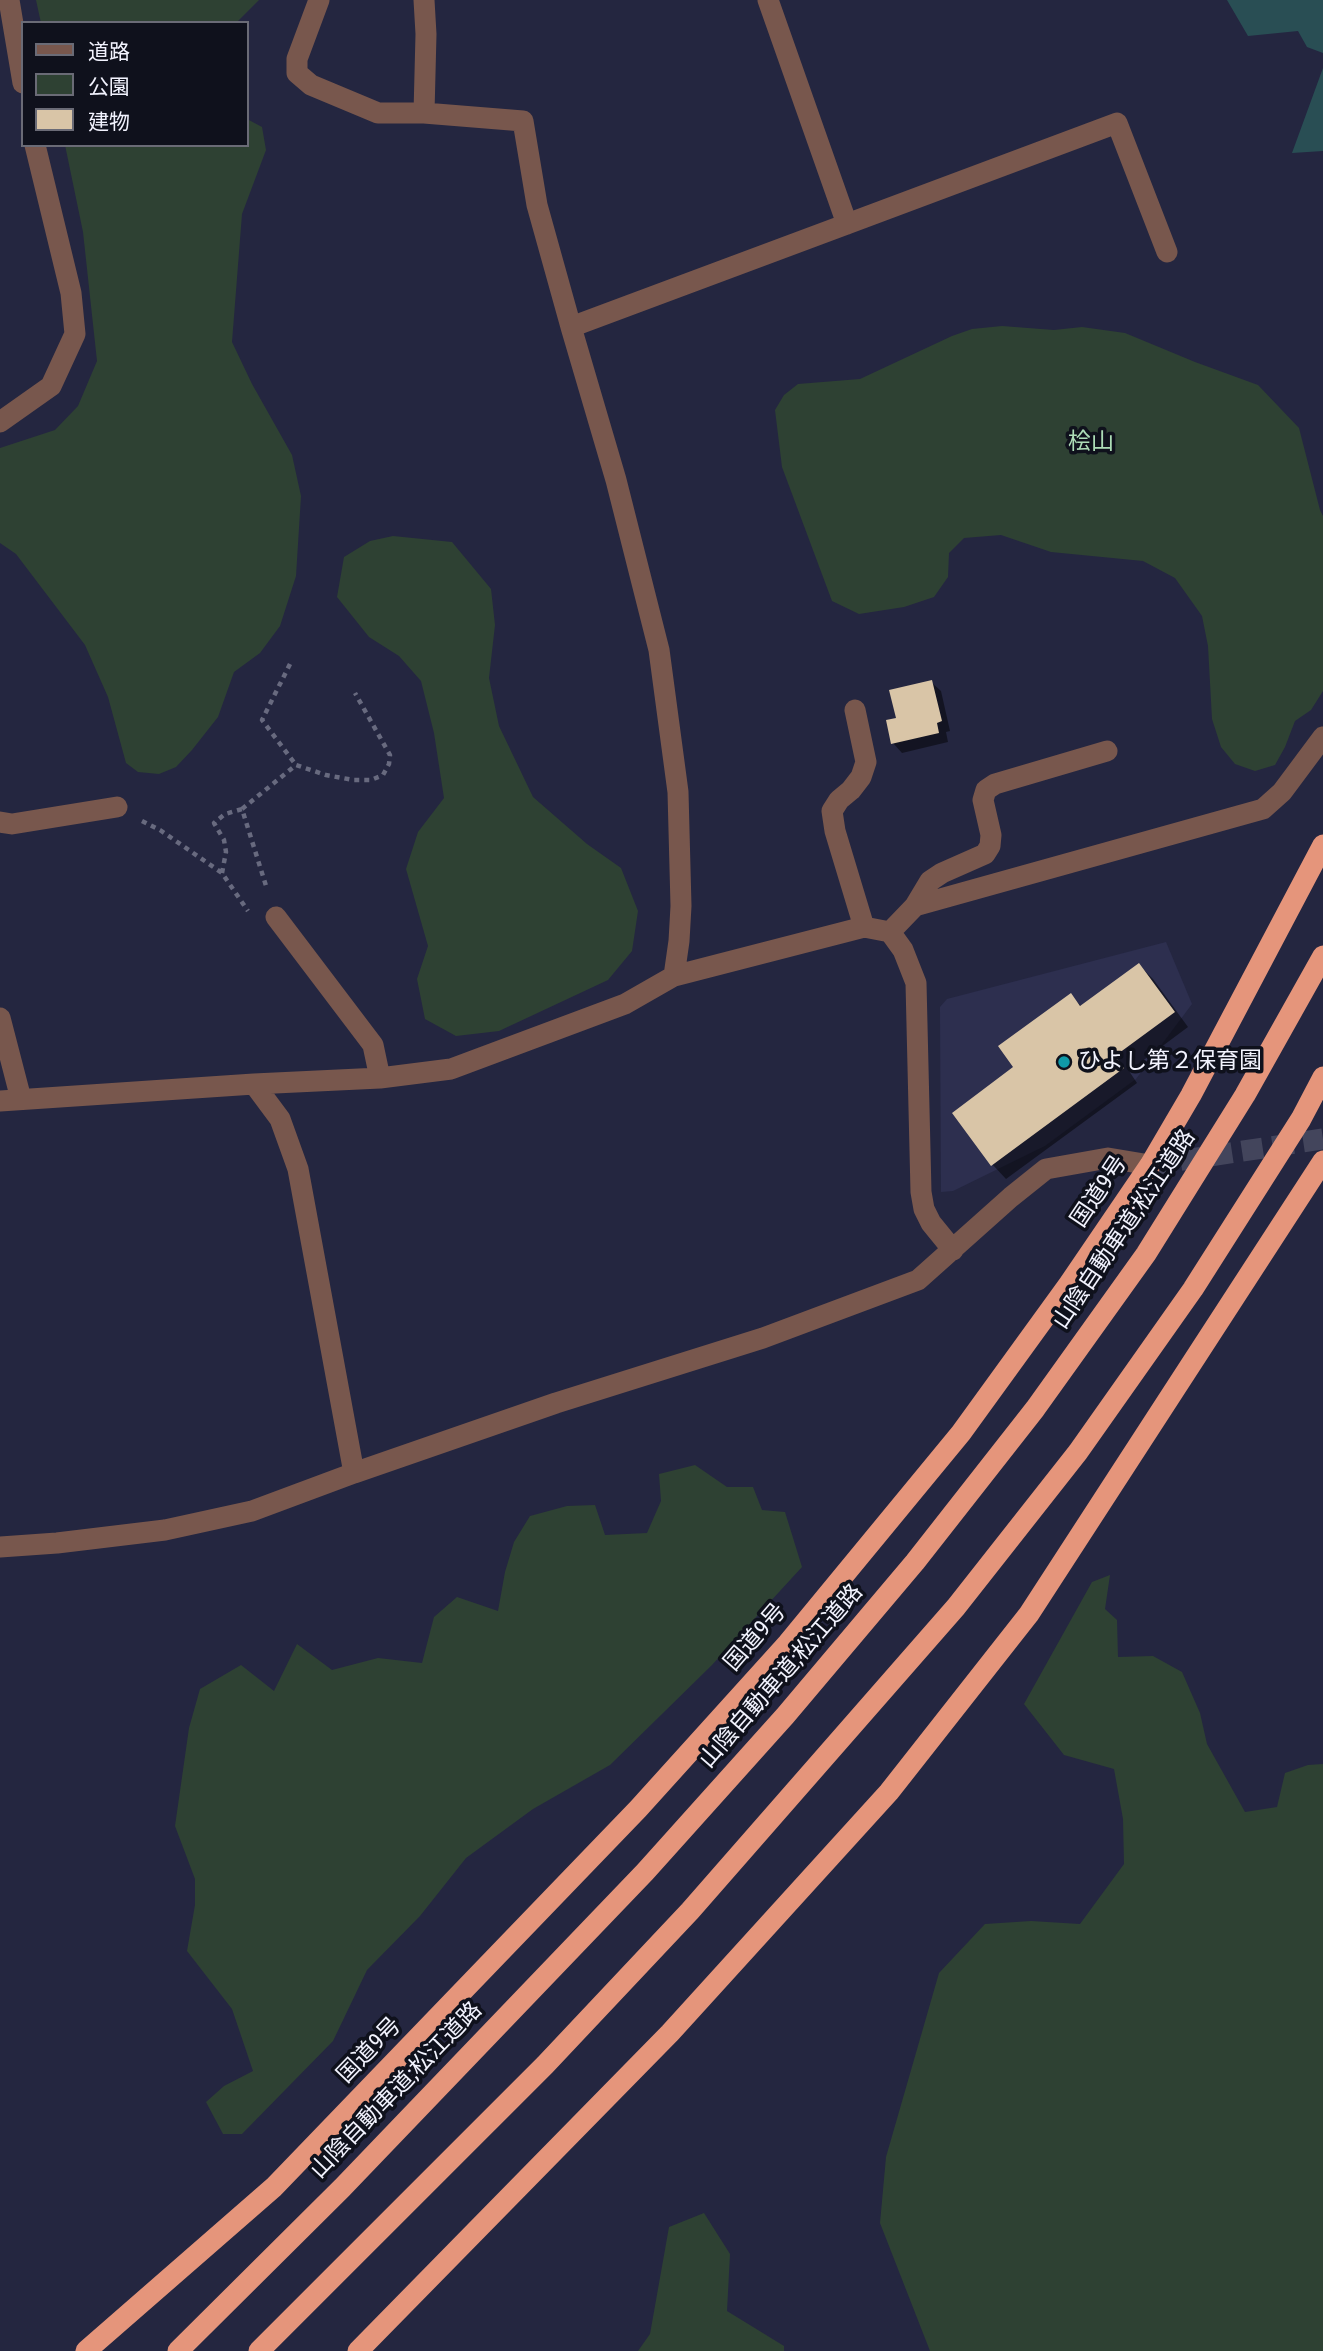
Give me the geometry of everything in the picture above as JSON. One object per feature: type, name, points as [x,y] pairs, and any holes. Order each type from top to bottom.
[{"type":"highway","name":"国道9号","points":[[86,2351],[274,2186],[629,1819],[788,1643],[961,1433],[1069,1284],[1150,1165],[1191,1095],[1323,845]]},
{"type":"highway","name":"山陰自動車道;松江道路","points":[[178,2351],[342,2188],[645,1872],[785,1716],[915,1562],[1035,1409],[1146,1254],[1245,1095],[1323,956]]},
{"type":"highway","points":[[263,2347],[545,2065],[681,1921],[956,1607],[1078,1452],[1192,1289],[1301,1119],[1323,1077]]},
{"type":"highway","points":[[358,2351],[670,2033],[889,1792],[1029,1614],[1323,1161]]},
{"type":"street","points":[[9,0],[21,71]]},
{"type":"street","points":[[319,0],[298,59],[297,73],[311,85],[378,113],[424,113],[523,121],[537,205],[616,480],[659,650],[678,792],[681,906],[674,976]]},
{"type":"street","points":[[424,0],[424,113]]},
{"type":"street","points":[[768,0],[847,224]]},
{"type":"street","points":[[571,327],[1117,122],[1167,252]]},
{"type":"street","points":[[0,422],[51,386],[75,334],[71,293],[35,147]]},
{"type":"street","points":[[855,709],[866,762],[861,777],[832,811],[835,831],[864,928]]},
{"type":"street","points":[[915,906],[1264,809],[1282,792],[1323,737]]},
{"type":"street","points":[[890,932],[915,906],[930,881],[985,854],[990,846],[991,835],[983,800],[986,790],[995,784],[1107,751]]},
{"type":"street","points":[[0,822],[12,824],[117,807]]},
{"type":"street","points":[[276,917],[373,1045],[380,1078]]},
{"type":"street","points":[[0,1018],[10,1100],[380,1078],[451,1069],[625,1004],[674,976],[864,928],[890,932],[903,950],[916,983],[921,1192],[924,1209],[931,1223],[953,1251]]},
{"type":"street","points":[[254,1084],[280,1118],[298,1170],[354,1473]]},
{"type":"street","points":[[0,1547],[165,1530],[251,1511],[556,1403],[763,1338],[918,1280],[1046,1169],[1108,1158],[1150,1165]]},
{"type":"path","points":[[290,664],[262,720],[296,765],[353,780],[371,780],[383,775],[389,765],[390,755],[355,693]]},
{"type":"path","points":[[222,873],[226,852],[224,840],[214,823],[225,814],[242,809],[296,765]]},
{"type":"path","points":[[117,807],[160,830],[222,873],[249,913]]},
{"type":"path","points":[[242,809],[276,917]]},
{"type":"shaded area","points":[[1227,0],[1323,0],[1323,53],[1307,47],[1298,31],[1248,36]]},
{"type":"shaded area","points":[[1323,68],[1323,151],[1292,153]]},
{"type":"shaded area","points":[[1166,942],[1192,1004],[1136,1079],[1045,1146],[953,1191],[941,1192],[940,1007],[947,999]]},
{"type":"green space","points":[[36,0],[259,0],[238,21],[41,21]]},
{"type":"green space","points":[[248,120],[262,127],[266,150],[242,214],[232,342],[292,455],[301,496],[296,576],[280,626],[260,653],[234,672],[218,717],[176,767],[159,774],[138,772],[126,763],[108,697],[85,645],[16,554],[0,543],[0,448],[55,430],[78,406],[97,361],[83,232],[65,147],[248,147]]},
{"type":"green space","name":"桧山","points":[[1002,326],[1054,330],[1082,327],[1125,333],[1258,385],[1299,428],[1323,516],[1323,691],[1311,710],[1295,721],[1275,765],[1255,771],[1235,764],[1221,747],[1212,719],[1208,646],[1202,616],[1175,578],[1143,561],[1051,552],[1001,535],[964,538],[949,553],[948,577],[934,597],[904,607],[859,614],[832,601],[782,467],[775,410],[784,395],[798,384],[860,379],[952,336],[972,329]]},
{"type":"green space","points":[[393,536],[452,542],[491,589],[495,625],[489,678],[499,726],[533,797],[587,844],[621,868],[638,911],[632,951],[608,980],[499,1031],[456,1036],[425,1019],[417,979],[428,946],[406,869],[418,832],[444,798],[434,733],[421,681],[399,656],[369,637],[337,597],[344,557],[370,541]]},
{"type":"green space","points":[[695,1465],[727,1487],[753,1487],[762,1510],[785,1512],[802,1567],[712,1665],[610,1765],[533,1809],[466,1858],[420,1916],[367,1970],[333,2041],[242,2134],[223,2134],[206,2102],[224,2086],[253,2071],[232,2009],[187,1951],[195,1905],[195,1879],[175,1826],[189,1728],[200,1689],[241,1665],[274,1691],[297,1644],[332,1670],[378,1658],[422,1663],[434,1617],[457,1597],[498,1611],[514,1542],[530,1516],[567,1506],[595,1505],[605,1535],[647,1533],[661,1501],[659,1474]]},
{"type":"green space","points":[[1110,1575],[1105,1609],[1117,1620],[1118,1657],[1153,1656],[1182,1672],[1200,1713],[1207,1744],[1245,1812],[1277,1807],[1285,1773],[1308,1765],[1323,1764],[1323,2351],[930,2351],[880,2223],[886,2157],[939,1973],[985,1924],[1031,1921],[1080,1924],[1124,1864],[1123,1819],[1114,1769],[1064,1755],[1024,1704],[1092,1582]]},
{"type":"green space","points":[[704,2213],[730,2254],[727,2311],[784,2346],[784,2351],[638,2351],[650,2334],[669,2227]]},
{"type":"building","points":[[932,680],[942,721],[937,723],[939,733],[891,744],[886,720],[896,718],[889,690]]},
{"type":"building","name":"ひよし第２保育園","points":[[1139,963],[1175,1012],[1115,1056],[1124,1068],[991,1166],[952,1113],[1013,1067],[998,1046],[1071,993],[1080,1006]]},
{"type":"tunnel","points":[[1150,1165],[1323,1139]]},
{"type":"place","name":"ひよし第２保育園","points":[[1064,1062]]}]
